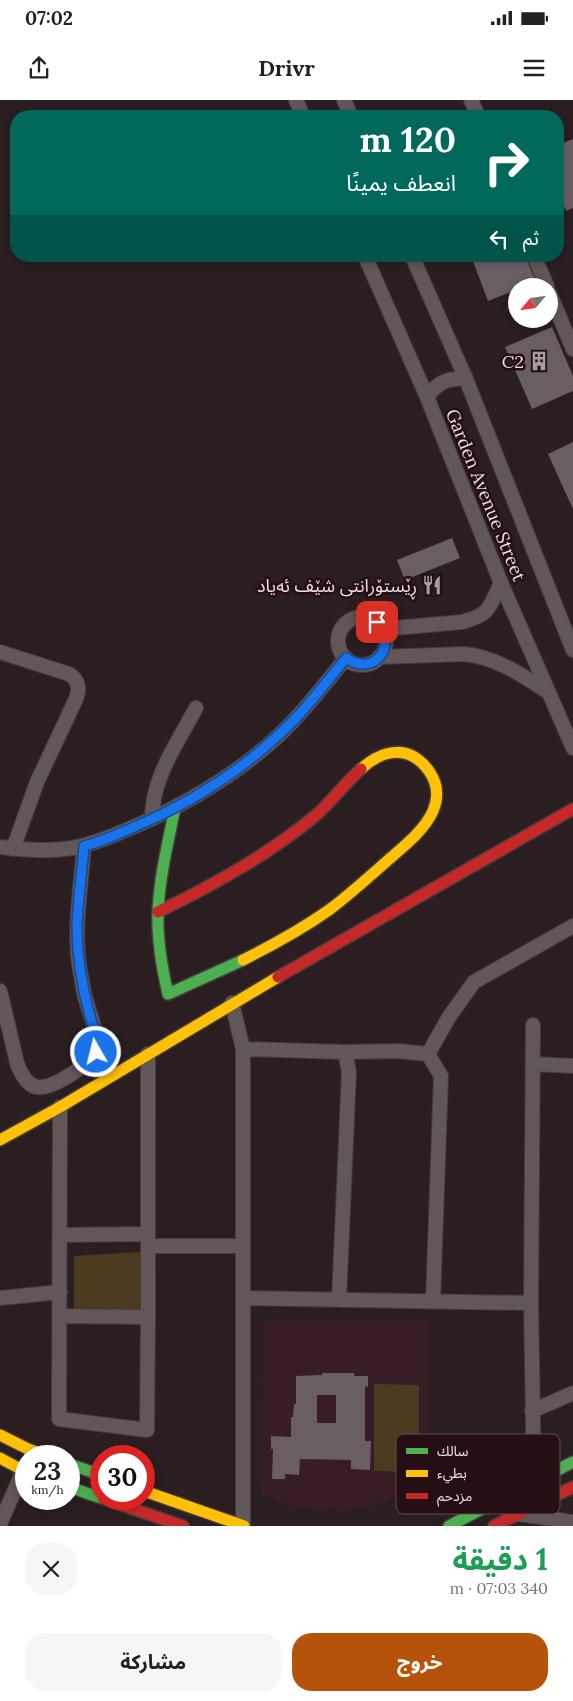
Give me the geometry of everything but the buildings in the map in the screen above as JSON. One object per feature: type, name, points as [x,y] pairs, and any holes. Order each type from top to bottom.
[{"type":"street","name":"Garden Avenue Street","points":[[368,262],[427,398],[501,583],[573,748]]},
{"type":"street","name":"Garden Avenue Street","points":[[415,262],[466,379],[573,650]]},
{"type":"street","points":[[537,262],[544,278]]},
{"type":"street","points":[[558,313],[573,349]]},
{"type":"street","points":[[427,398],[433,388],[445,381],[459,378],[466,379]]},
{"type":"street","points":[[382,629],[462,622],[474,618],[486,613],[501,583]]},
{"type":"street","points":[[362,617],[370,618],[377,622],[385,636],[386,643],[384,651],[379,657],[366,664],[359,664],[346,658],[338,644],[338,636],[347,622],[354,618],[362,617]]},
{"type":"street","points":[[0,652],[69,674],[76,681],[79,689],[7,848],[45,851],[84,846],[121,832],[175,808],[215,785],[275,738],[296,718],[346,658]]},
{"type":"street","points":[[379,657],[474,655],[503,664],[548,692]]},
{"type":"street","points":[[152,819],[152,805],[156,784],[196,708]]},
{"type":"street","points":[[158,912],[230,876],[278,843],[315,816],[360,769],[374,758],[389,753],[406,753],[422,761],[433,774],[438,788],[438,796],[433,811],[427,821],[394,854],[349,894],[318,916],[263,949],[168,994],[160,961],[158,912],[175,808]]},
{"type":"street","points":[[0,1140],[232,1003],[573,809]]},
{"type":"street","points":[[0,991],[17,1063],[20,1072],[29,1084],[38,1087],[51,1085],[93,1057],[98,1046],[85,996],[79,965],[78,943],[78,911],[84,846]]},
{"type":"street","points":[[428,1054],[449,1017],[474,982],[573,926]]},
{"type":"street","points":[[155,1495],[244,1526],[244,1049],[232,1003]]},
{"type":"street","points":[[533,1025],[531,1303],[533,1434]]},
{"type":"street","points":[[244,1049],[345,1052],[398,1051],[428,1054]]},
{"type":"street","points":[[340,1300],[349,1072],[345,1052]]},
{"type":"street","points":[[60,1106],[59,1418],[147,1430],[148,1054]]},
{"type":"street","points":[[428,1054],[441,1076],[433,1301]]},
{"type":"street","points":[[533,1064],[573,1066]]},
{"type":"street","points":[[60,1235],[243,1246]]},
{"type":"street","points":[[0,1298],[60,1292]]},
{"type":"street","points":[[243,1298],[531,1303]]},
{"type":"street","points":[[60,1316],[148,1317]]},
{"type":"street","points":[[532,1411],[573,1393]]},
{"type":"street","points":[[0,1435],[20,1445]]},
{"type":"street","points":[[0,1458],[15,1466]]},
{"type":"street","points":[[560,1469],[573,1462]]},
{"type":"street","points":[[560,1494],[573,1487]]},
{"type":"street","points":[[0,1524],[7,1490]]},
{"type":"street","points":[[137,1510],[183,1526]]},
{"type":"street","points":[[449,1526],[472,1514]]},
{"type":"street","points":[[494,1526],[519,1514],[573,1522]]},
{"type":"shaded area","points":[[140,1252],[142,1311],[74,1309],[74,1256]]},
{"type":"shaded area","points":[[263,1319],[430,1321],[429,1434],[396,1434],[396,1496],[367,1507],[341,1511],[299,1508],[262,1495]]},
{"type":"shaded area","points":[[374,1384],[419,1385],[419,1434],[396,1434],[396,1471],[374,1471]]},
{"type":"traffic: fast","points":[[175,808],[162,874],[158,914],[160,954],[168,994],[243,960]]},
{"type":"traffic: fast","points":[[560,1469],[573,1462]]},
{"type":"traffic: fast","points":[[80,1468],[90,1471]]},
{"type":"traffic: fast","points":[[80,1491],[90,1494]]},
{"type":"traffic: fast","points":[[449,1526],[472,1514]]},
{"type":"traffic: slow","points":[[243,960],[308,924],[329,910],[406,844],[419,832],[429,818],[436,801],[436,786],[429,771],[414,757],[397,752],[388,754],[379,757],[361,769]]},
{"type":"traffic: slow","points":[[0,1140],[60,1107],[278,977]]},
{"type":"traffic: slow","points":[[0,1435],[20,1445]]},
{"type":"traffic: slow","points":[[0,1458],[15,1466]]},
{"type":"traffic: slow","points":[[155,1495],[244,1526]]},
{"type":"traffic: jam","points":[[158,912],[219,880],[278,844],[315,816],[361,769]]},
{"type":"traffic: jam","points":[[278,977],[573,809]]},
{"type":"traffic: jam","points":[[560,1493],[573,1487]]},
{"type":"traffic: jam","points":[[136,1510],[183,1526]]},
{"type":"traffic: jam","points":[[494,1526],[518,1514]]},
{"type":"place","name":"C2","points":[[539,361]]},
{"type":"place","name":"ڕێستۆرانتی شێف ئەیاد","points":[[432,585]]},
{"type":"route","points":[[96,1052],[98,1046],[97,1039],[79,965],[77,927],[84,846],[160,816],[215,785],[247,761],[296,718],[346,658],[352,662],[366,664],[379,657],[384,651],[386,643],[385,636],[377,622]]}]
